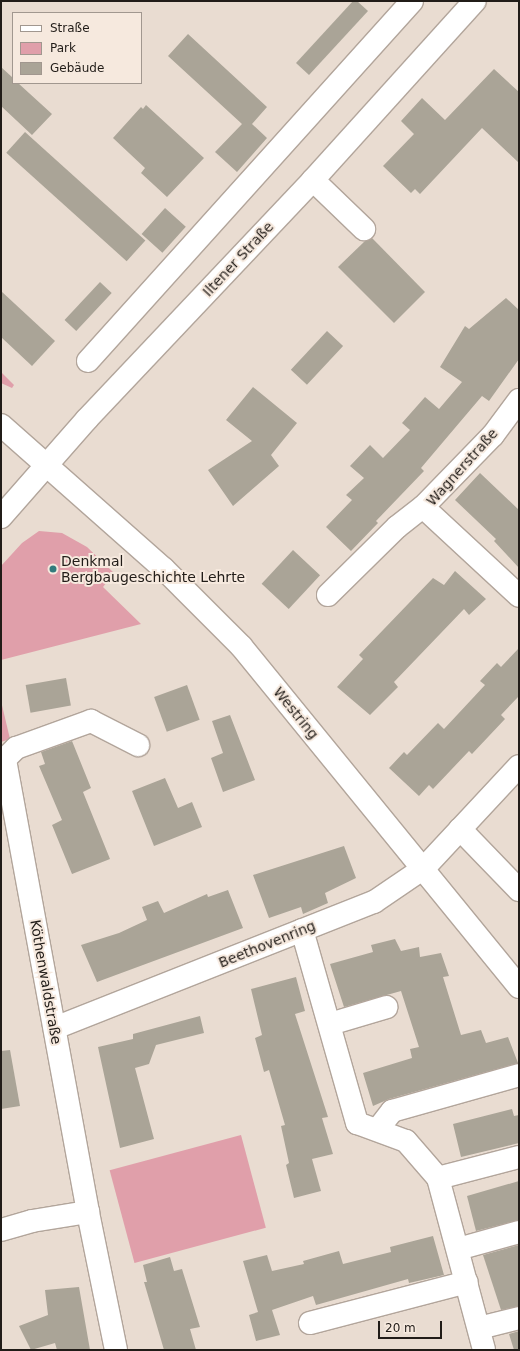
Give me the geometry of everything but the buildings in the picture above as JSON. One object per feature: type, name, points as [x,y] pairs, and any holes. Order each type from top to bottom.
[{"type":"street","points":[[88,361],[412,1]]},
{"type":"street","name":"Iltener Straße","points":[[1,517],[46,464],[313,180],[475,1]]},
{"type":"street","points":[[313,180],[364,229]]},
{"type":"street","name":"Wagnerstraße","points":[[519,400],[493,435],[423,507],[519,596]]},
{"type":"street","name":"Westring","points":[[1,425],[164,569],[242,646],[424,868],[519,987]]},
{"type":"street","points":[[328,595],[397,527],[423,507]]},
{"type":"street","name":"Köthenwaldstraße","points":[[116,1350],[88,1212],[5,759],[16,748],[91,721],[138,745]]},
{"type":"street","name":"Beethovenring","points":[[55,1028],[374,902],[424,868],[519,766]]},
{"type":"street","points":[[460,829],[519,890]]},
{"type":"street","points":[[302,930],[357,1123],[378,1129],[406,1141],[438,1178],[484,1350]]},
{"type":"street","points":[[330,1024],[387,1007]]},
{"type":"street","points":[[378,1129],[392,1111],[519,1075]]},
{"type":"street","points":[[438,1178],[519,1157]]},
{"type":"street","points":[[1,1230],[32,1221],[88,1212]]},
{"type":"street","points":[[458,1249],[519,1232]]},
{"type":"street","points":[[310,1323],[467,1282]]},
{"type":"street","points":[[479,1328],[519,1318]]},
{"type":"green space","points":[[1,372],[14,385],[12,388],[1,383]]},
{"type":"green space","points":[[39,531],[62,533],[87,547],[114,573],[103,587],[141,624],[1,660],[1,566],[22,543]]},
{"type":"green space","points":[[1,701],[10,739],[1,742]]},
{"type":"green space","points":[[241,1135],[266,1228],[134,1263],[110,1170]]},
{"type":"place","name":"Denkmal Bergbaugeschichte Lehrte","points":[[53,569]]}]
